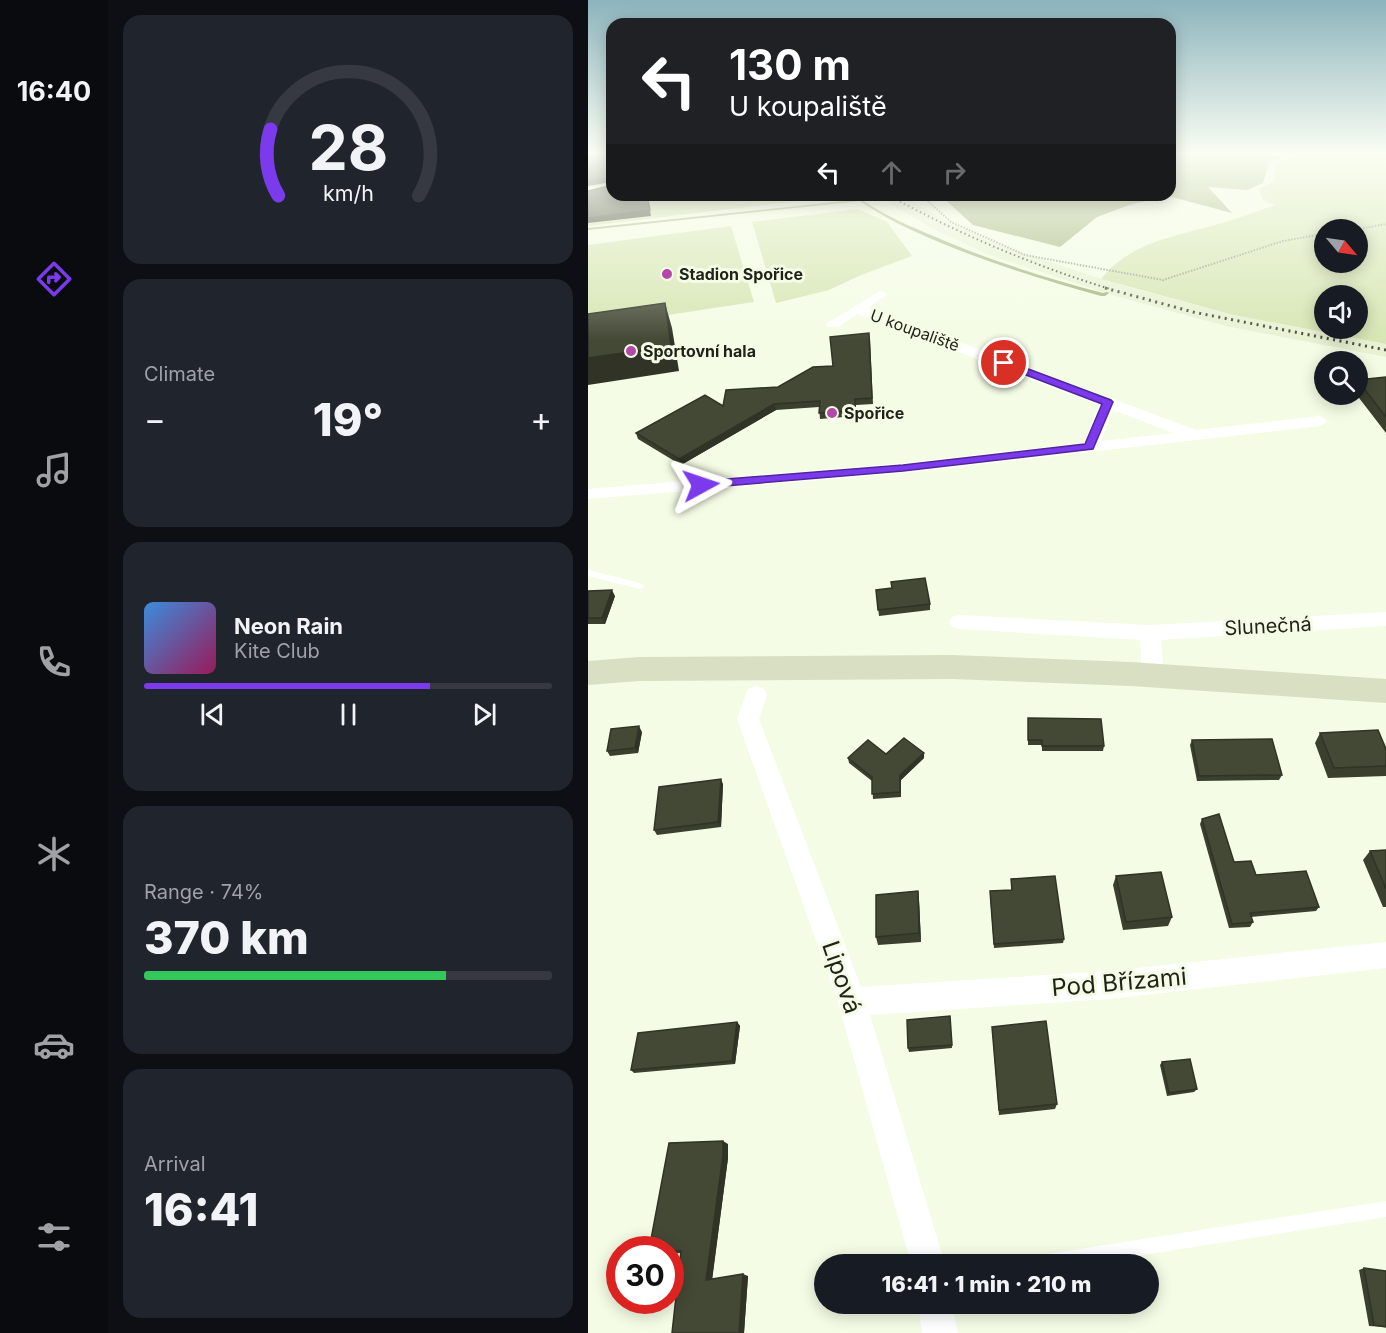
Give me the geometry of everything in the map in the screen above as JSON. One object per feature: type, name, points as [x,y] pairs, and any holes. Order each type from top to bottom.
[{"type":"street","points":[[834,324],[880,295]]},
{"type":"street","name":"U koupaliště","points":[[857,309],[1195,435]]},
{"type":"street","points":[[1090,447],[1108,402]]},
{"type":"street","name":"U koupaliště","points":[[588,494],[903,468],[1320,421]]},
{"type":"street","name":"Slunečná","points":[[959,622],[1150,633],[1386,619]]},
{"type":"street","points":[[1150,633],[1153,675]]},
{"type":"street","points":[[588,673],[639,669],[952,667],[1153,675],[1386,692]]},
{"type":"street","name":"Lipová","points":[[756,695],[748,719],[852,1002],[925,1254]]},
{"type":"street","name":"Pod Břízami","points":[[852,1002],[1108,985],[1386,955]]},
{"type":"street","points":[[937,1314],[939,1333]]},
{"type":"lane","points":[[588,573],[640,586]]},
{"type":"lane","points":[[1099,1254],[1386,1209]]},
{"type":"path","points":[[946,217],[985,239],[1025,255],[1163,280],[1283,241],[1314,236]]},
{"type":"path","points":[[1368,227],[1386,224]]},
{"type":"shaded area","points":[[588,217],[662,217],[588,226]]},
{"type":"shaded area","points":[[791,217],[876,217],[887,222],[912,256],[829,290],[776,303],[752,222]]},
{"type":"shaded area","points":[[913,217],[940,217],[1004,247],[1117,284],[1234,315],[1314,330],[1314,339],[1360,339],[1386,344],[1386,357],[1368,354],[1368,351],[1355,351],[1226,326],[1105,293],[989,255]]},
{"type":"shaded area","points":[[964,217],[1097,217],[1060,247],[973,225]]},
{"type":"shaded area","points":[[1240,217],[1386,217],[1386,344],[1360,339],[1368,339],[1368,285],[1314,285],[1314,330],[1234,315],[1101,279],[1126,256],[1172,236]]},
{"type":"shaded area","name":"Stadion Spořice","points":[[731,226],[754,302],[588,327],[588,245]]},
{"type":"building","points":[[665,303],[671,346],[588,358],[588,314]]},
{"type":"building","points":[[869,333],[872,398],[855,399],[855,410],[819,413],[820,401],[774,404],[679,459],[636,433],[705,395],[723,406],[726,390],[778,387],[813,367],[833,366],[830,337]]},
{"type":"building","points":[[1386,377],[1386,417],[1368,394],[1368,379]]},
{"type":"building","points":[[925,578],[930,604],[878,610],[876,590],[892,588],[891,582]]},
{"type":"building","points":[[612,590],[602,618],[588,618],[588,591]]},
{"type":"building","points":[[1028,718],[1101,719],[1104,746],[1042,746],[1042,740],[1028,740]]},
{"type":"building","points":[[639,726],[635,748],[607,751],[611,729]]},
{"type":"building","points":[[1378,730],[1386,749],[1386,766],[1334,768],[1320,733]]},
{"type":"building","points":[[904,738],[924,753],[900,775],[900,792],[872,794],[872,777],[848,758],[868,740],[886,754]]},
{"type":"building","points":[[1272,739],[1282,775],[1199,776],[1192,740]]},
{"type":"building","points":[[721,779],[718,822],[654,830],[659,787]]},
{"type":"building","points":[[1219,814],[1234,862],[1251,861],[1256,875],[1306,871],[1319,907],[1250,913],[1253,922],[1232,924],[1202,819]]},
{"type":"building","points":[[1386,850],[1386,889],[1370,851]]},
{"type":"building","points":[[1161,872],[1172,917],[1126,922],[1116,876]]},
{"type":"building","points":[[1055,876],[1064,939],[994,944],[990,891],[1012,890],[1011,879]]},
{"type":"building","points":[[918,891],[919,933],[876,937],[876,895]]},
{"type":"building","points":[[950,1016],[952,1045],[908,1048],[907,1020]]},
{"type":"building","points":[[1046,1021],[1057,1104],[999,1110],[992,1027]]},
{"type":"building","points":[[737,1022],[732,1061],[631,1070],[638,1033]]},
{"type":"building","points":[[1190,1059],[1197,1089],[1169,1093],[1162,1062]]},
{"type":"building","points":[[723,1141],[706,1280],[743,1274],[739,1333],[672,1333],[674,1314],[684,1314],[684,1236],[652,1236],[669,1143]]},
{"type":"building","points":[[1364,1268],[1386,1271],[1386,1327],[1374,1325]]},
{"type":"waterway","points":[[588,229],[700,217]]},
{"type":"waterway","points":[[889,217],[972,254],[1015,269],[1103,295],[1107,293]]},
{"type":"railway","points":[[931,217],[996,248],[1110,289]]},
{"type":"railway","points":[[1105,288],[1193,312],[1386,350]]},
{"type":"place","name":"Stadion Spořice","points":[[667,274]]},
{"type":"place","name":"Sportovní hala","points":[[631,351]]},
{"type":"place","name":"Spořice","points":[[832,413]]},
{"type":"route","points":[[701,485],[903,468],[1090,447],[1108,402],[1004,363]]}]
